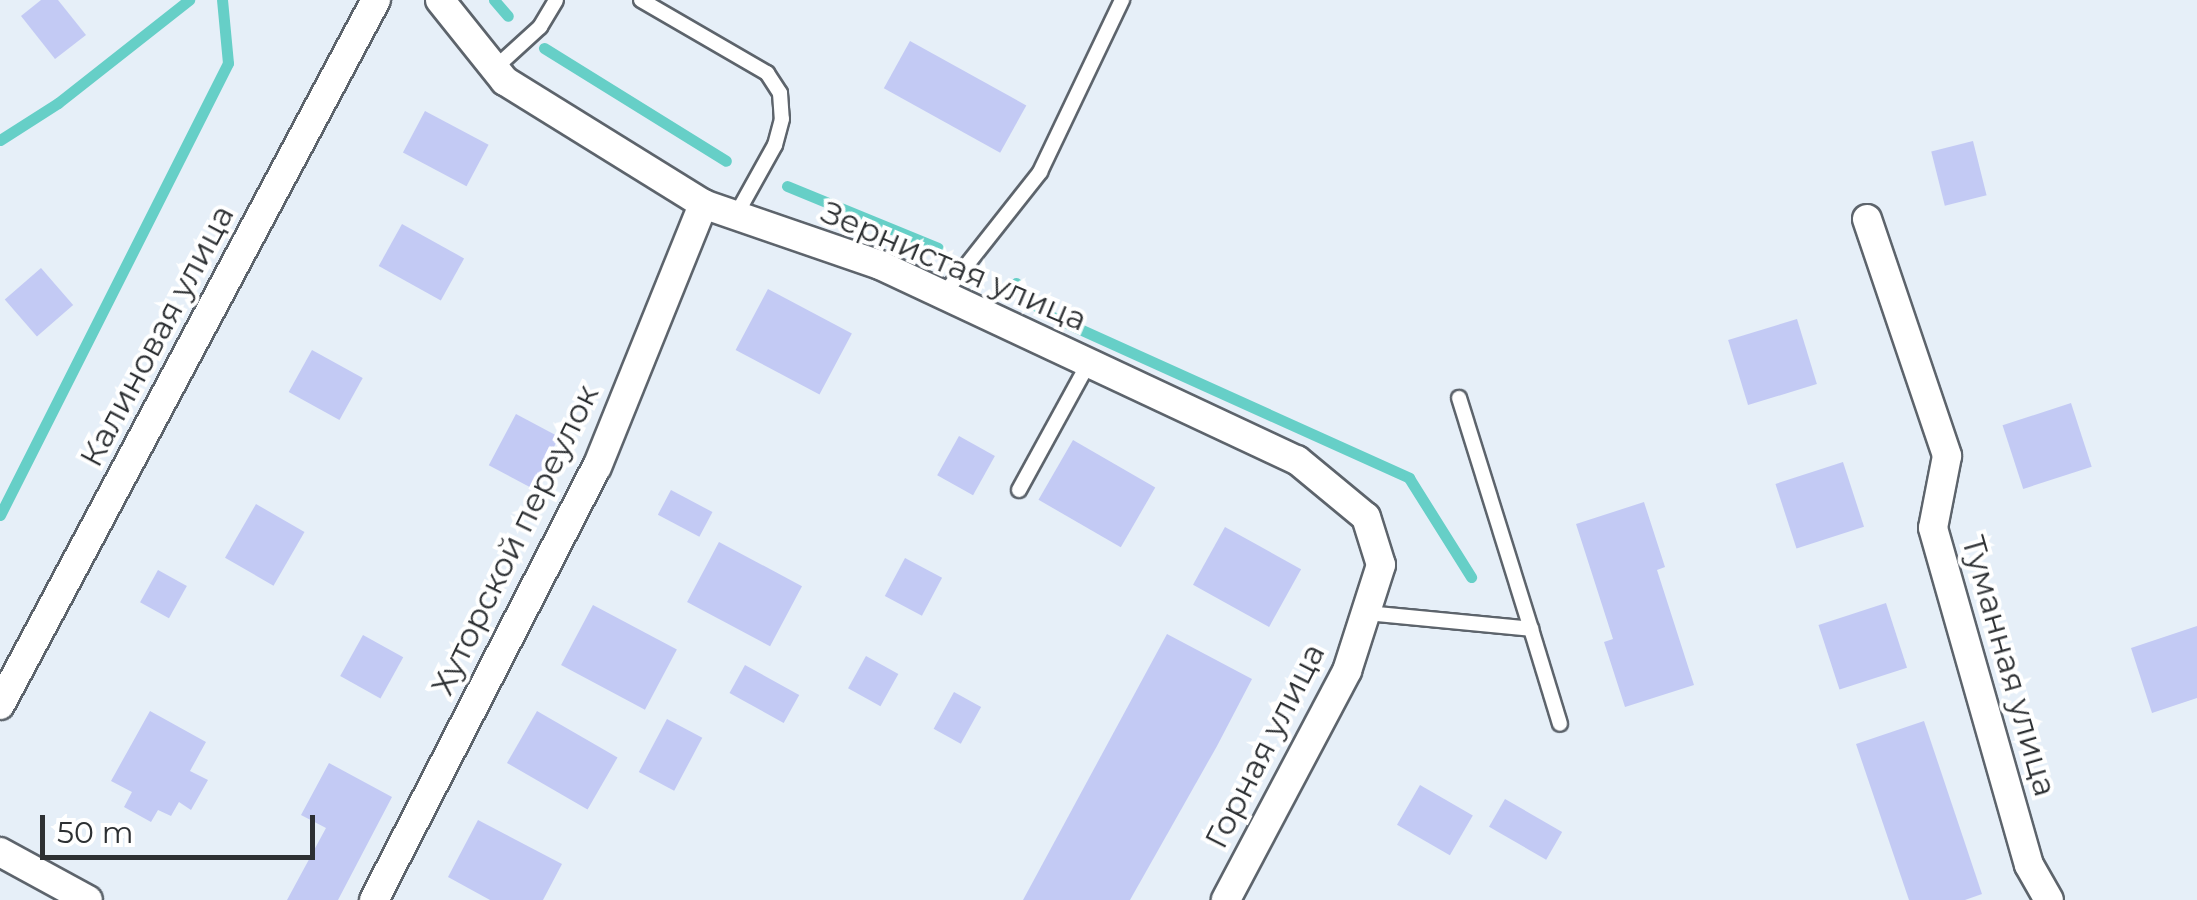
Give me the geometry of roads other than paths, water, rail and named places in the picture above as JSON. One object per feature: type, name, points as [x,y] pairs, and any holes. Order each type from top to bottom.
[{"type":"street","name":"Калиновая улица","points":[[0,705],[376,0]]},
{"type":"street","name":"Зернистая улица","points":[[440,0],[506,80],[703,204],[880,265],[1298,460],[1366,517],[1381,564]]},
{"type":"street","name":"Хуторской переулок","points":[[374,900],[597,467],[703,204]]},
{"type":"street","name":"Туманная улица","points":[[1867,219],[1948,456],[1933,528],[2030,865],[2049,900]]},
{"type":"street","name":"Горная улица","points":[[1226,900],[1346,670],[1381,564]]},
{"type":"street","points":[[0,852],[88,900]]},
{"type":"lane","points":[[495,68],[540,27],[556,0]]},
{"type":"lane","points":[[641,0],[766,74],[780,93],[782,119],[775,145],[736,215]]},
{"type":"lane","points":[[944,294],[1040,172],[1122,0]]},
{"type":"lane","points":[[1018,490],[1089,362]]},
{"type":"lane","points":[[1459,398],[1560,724]]},
{"type":"lane","points":[[1366,613],[1531,630]]},
{"type":"waterway","points":[[0,140],[58,103],[189,0]]},
{"type":"waterway","points":[[0,515],[228,63],[222,0]]},
{"type":"waterway","points":[[494,0],[508,16]]},
{"type":"waterway","points":[[544,48],[726,161]]},
{"type":"waterway","points":[[787,186],[938,248]]},
{"type":"waterway","points":[[1016,283],[1042,312],[1409,478],[1471,577]]}]
